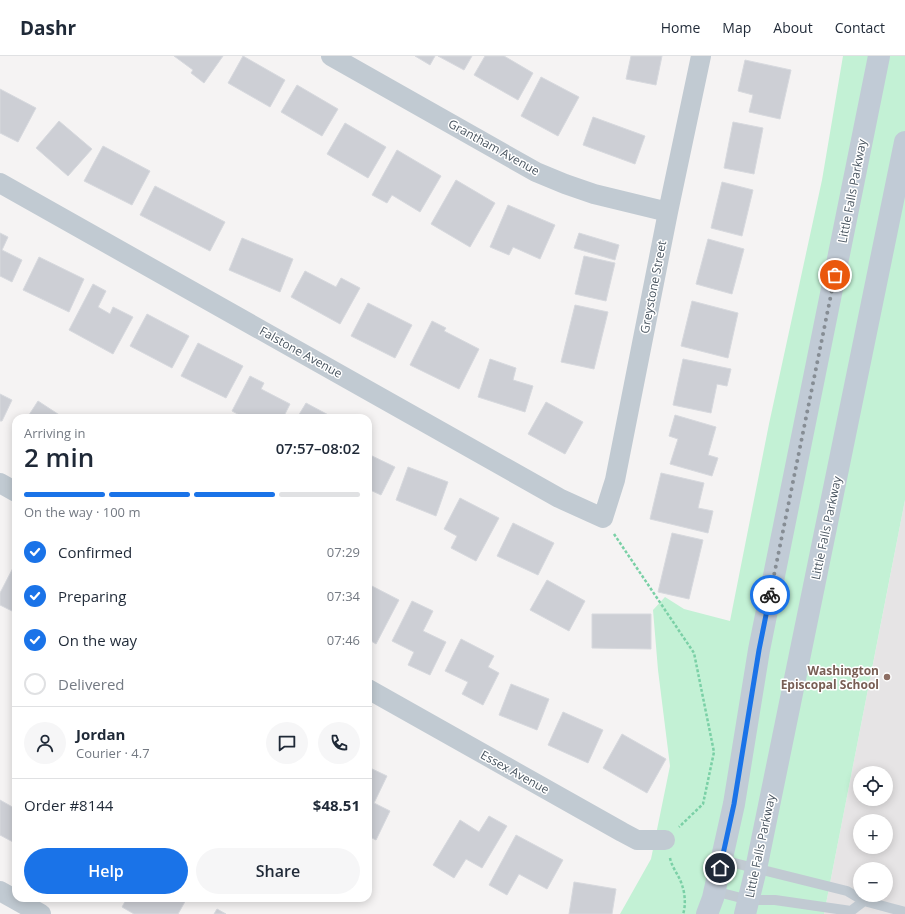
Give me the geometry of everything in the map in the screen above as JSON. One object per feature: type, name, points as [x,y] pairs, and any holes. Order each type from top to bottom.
[{"type":"main road","name":"Little Falls Parkway","points":[[707,914],[722,860],[734,804],[759,650],[879,56]]},
{"type":"main road","name":"Little Falls Parkway","points":[[747,907],[905,142]]},
{"type":"street","name":"Grantham Avenue","points":[[331,56],[536,172],[594,194],[668,212]]},
{"type":"street","name":"Greystone Street","points":[[603,518],[615,480],[700,56]]},
{"type":"street","name":"Falstone Avenue","points":[[0,183],[559,498],[603,518]]},
{"type":"street","points":[[0,483],[12,490]]},
{"type":"street","name":"Essex Avenue","points":[[372,692],[637,840],[666,840]]},
{"type":"street","points":[[0,891],[12,898]]},
{"type":"street","points":[[20,902],[41,914]]},
{"type":"lane","points":[[722,860],[847,891],[853,895]]},
{"type":"lane","points":[[714,891],[747,907],[775,900],[851,911],[863,902]]},
{"type":"lane","points":[[868,902],[905,912]]},
{"type":"path","points":[[603,518],[694,652],[714,752],[703,804],[666,840],[672,865],[682,884],[685,908],[683,914]]},
{"type":"shaded area","name":"Washington Episcopal School","points":[[905,500],[905,914],[824,914]]},
{"type":"green space","points":[[843,56],[905,56],[905,500],[824,914],[620,914],[651,859],[670,766],[658,670],[653,610],[665,597],[684,609],[730,621],[769,424],[822,180]]},
{"type":"building","points":[[174,56],[223,56],[204,83],[191,73],[193,70]]},
{"type":"building","points":[[243,56],[285,80],[270,107],[228,83]]},
{"type":"building","points":[[415,56],[435,56],[430,65]]},
{"type":"building","points":[[438,56],[472,56],[464,70]]},
{"type":"building","points":[[485,56],[504,56],[533,73],[518,100],[474,75]]},
{"type":"building","points":[[631,56],[662,56],[656,85],[626,79]]},
{"type":"building","points":[[745,60],[791,70],[780,119],[749,112],[753,95],[738,91]]},
{"type":"building","points":[[541,77],[579,97],[558,136],[521,116]]},
{"type":"building","points":[[297,85],[338,109],[322,136],[281,112]]},
{"type":"building","points":[[0,89],[36,108],[18,142],[0,133]]},
{"type":"building","points":[[593,117],[645,136],[635,164],[583,145]]},
{"type":"building","points":[[59,121],[92,149],[68,176],[36,148]]},
{"type":"building","points":[[733,122],[763,128],[754,174],[724,168]]},
{"type":"building","points":[[345,123],[386,147],[368,178],[327,154]]},
{"type":"building","points":[[103,146],[150,171],[132,205],[84,181]]},
{"type":"building","points":[[397,150],[441,176],[420,212],[392,195],[387,203],[372,195]]},
{"type":"building","points":[[456,180],[495,203],[470,247],[431,224]]},
{"type":"building","points":[[722,182],[753,190],[742,236],[711,228]]},
{"type":"building","points":[[155,186],[225,222],[210,251],[140,215]]},
{"type":"building","points":[[508,205],[555,225],[540,259],[513,247],[509,255],[490,247]]},
{"type":"building","points":[[0,233],[8,237],[2,250],[22,260],[12,282],[0,276]]},
{"type":"building","points":[[579,233],[619,245],[615,260],[574,248]]},
{"type":"building","points":[[242,238],[293,259],[280,292],[229,270]]},
{"type":"building","points":[[708,239],[744,249],[732,294],[696,284]]},
{"type":"building","points":[[584,256],[615,263],[606,301],[575,294]]},
{"type":"building","points":[[39,257],[84,279],[69,312],[23,290]]},
{"type":"building","points":[[305,271],[336,287],[341,278],[360,288],[340,324],[291,297]]},
{"type":"building","points":[[93,284],[106,291],[98,307],[110,314],[113,307],[133,317],[113,354],[69,330]]},
{"type":"building","points":[[692,301],[738,313],[728,358],[681,346]]},
{"type":"building","points":[[368,303],[412,325],[395,358],[351,336]]},
{"type":"building","points":[[575,305],[608,312],[594,369],[561,362]]},
{"type":"building","points":[[147,314],[189,336],[172,368],[130,346]]},
{"type":"building","points":[[432,321],[446,328],[444,331],[479,349],[459,389],[410,365]]},
{"type":"building","points":[[198,343],[243,366],[226,398],[181,376]]},
{"type":"building","points":[[490,359],[516,368],[513,380],[533,386],[525,412],[478,397]]},
{"type":"building","points":[[683,359],[731,369],[727,386],[717,384],[711,413],[673,405]]},
{"type":"building","points":[[250,376],[264,383],[261,389],[290,404],[285,414],[238,414],[232,411]]},
{"type":"building","points":[[0,394],[12,400],[2,421],[0,421]]},
{"type":"building","points":[[38,401],[58,414],[30,414]]},
{"type":"building","points":[[546,402],[583,422],[565,454],[528,434]]},
{"type":"building","points":[[306,403],[327,414],[299,414]]},
{"type":"building","points":[[675,415],[716,427],[708,455],[718,458],[712,476],[670,464],[678,439],[669,436]]},
{"type":"building","points":[[372,456],[395,467],[381,495],[372,491]]},
{"type":"building","points":[[408,467],[448,482],[436,516],[396,500]]},
{"type":"building","points":[[661,473],[704,483],[698,508],[713,511],[708,533],[650,519]]},
{"type":"building","points":[[460,498],[499,518],[476,561],[451,548],[457,536],[444,529]]},
{"type":"building","points":[[513,523],[554,543],[538,575],[497,556]]},
{"type":"building","points":[[672,533],[703,540],[689,599],[658,592]]},
{"type":"building","points":[[12,570],[12,611],[0,605],[0,593]]},
{"type":"building","points":[[547,580],[585,601],[569,631],[530,610]]},
{"type":"building","points":[[372,586],[399,600],[376,644],[372,642]]},
{"type":"building","points":[[412,601],[433,611],[423,631],[446,642],[430,675],[408,665],[414,652],[392,641]]},
{"type":"building","points":[[592,614],[651,614],[651,649],[592,648]]},
{"type":"building","points":[[461,639],[494,656],[488,667],[499,673],[483,705],[462,694],[468,682],[445,671]]},
{"type":"building","points":[[511,684],[549,699],[537,730],[499,715]]},
{"type":"building","points":[[563,712],[603,730],[588,763],[548,745]]},
{"type":"building","points":[[622,734],[666,759],[647,793],[603,768]]},
{"type":"building","points":[[372,769],[387,776],[374,803],[390,811],[376,840],[372,838]]},
{"type":"building","points":[[0,800],[12,807],[12,841],[0,835]]},
{"type":"building","points":[[489,816],[507,826],[482,868],[466,859],[454,878],[433,865],[460,820],[479,832]]},
{"type":"building","points":[[516,835],[563,860],[547,889],[519,874],[507,895],[489,885]]},
{"type":"building","points":[[574,882],[616,889],[612,914],[569,914]]},
{"type":"building","points":[[125,902],[185,902],[178,914],[134,914],[122,907]]},
{"type":"building","points":[[217,909],[226,914],[214,914]]},
{"type":"way so far","points":[[770,595],[835,275]]},
{"type":"place","name":"Washington Episcopal School","points":[[887,677]]},
{"type":"route","points":[[720,868],[734,804],[759,650],[770,595]]}]
